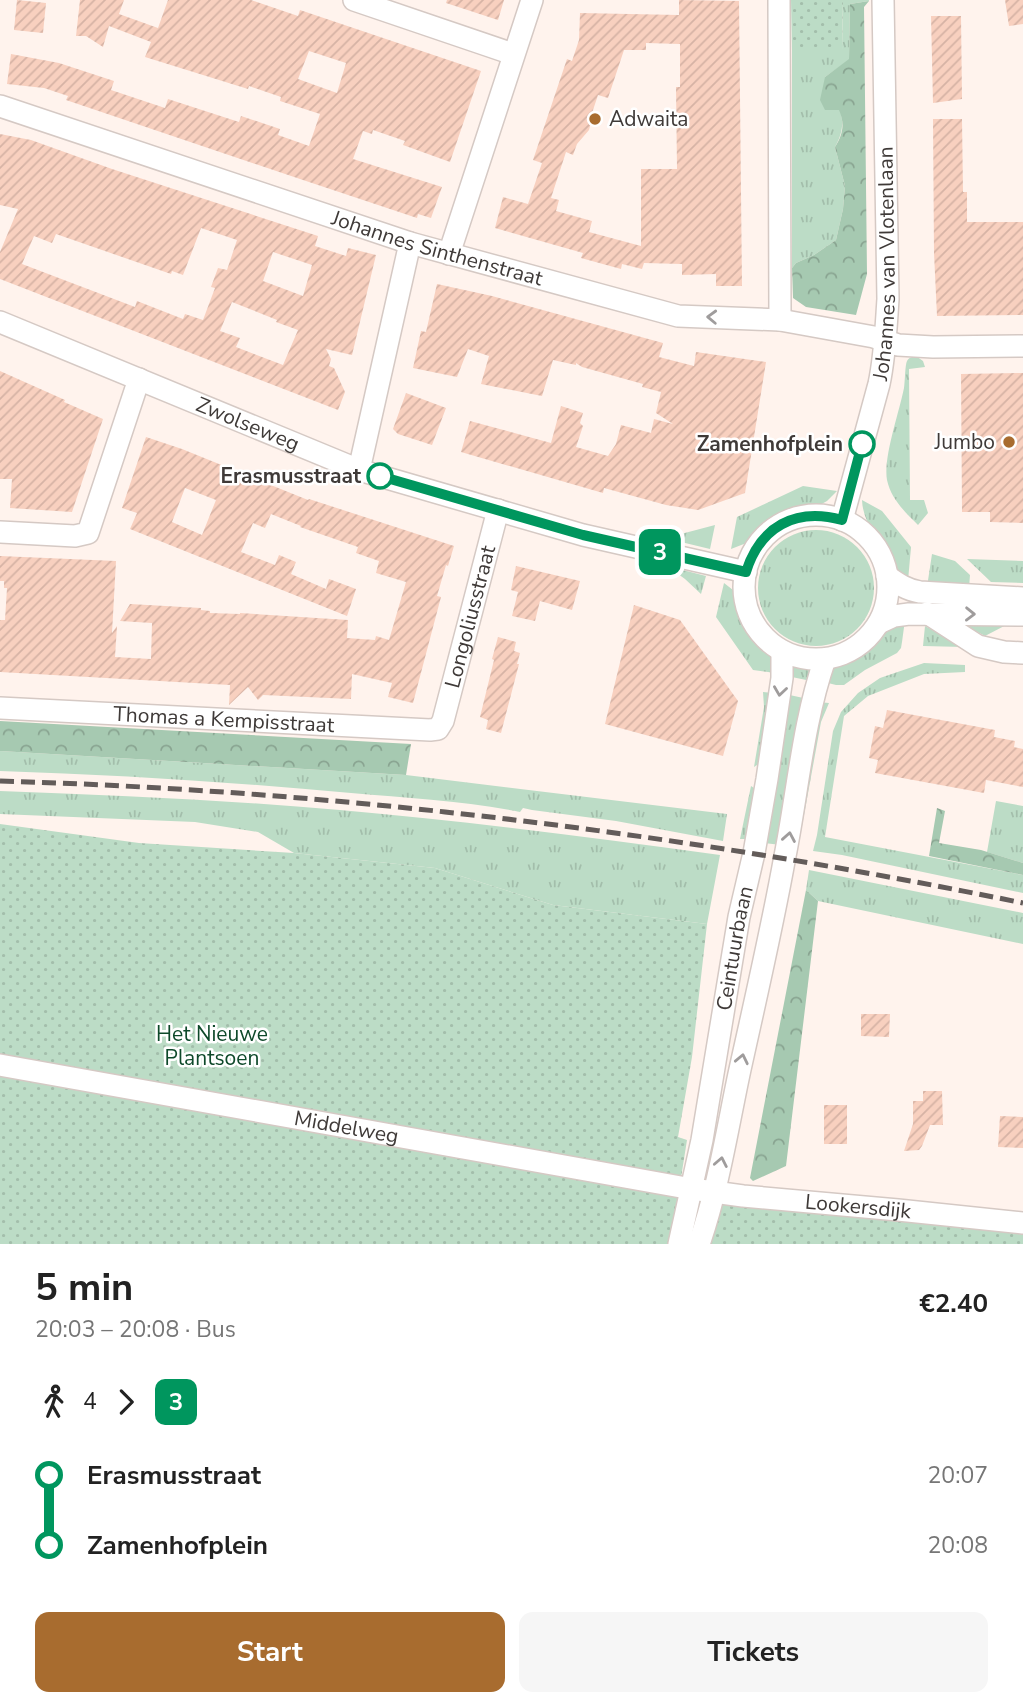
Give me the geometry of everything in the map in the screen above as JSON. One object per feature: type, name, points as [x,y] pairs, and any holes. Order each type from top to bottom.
[{"type":"street","points":[[354,0],[513,54]]},
{"type":"street","points":[[449,254],[531,0]]},
{"type":"street","points":[[779,0],[780,320]]},
{"type":"street","name":"Johannes van Vlotenlaan","points":[[842,520],[879,384],[885,341],[888,299],[883,0]]},
{"type":"street","name":"Johannes Sinthenstraat","points":[[0,106],[410,243],[677,316],[780,320],[898,345],[1023,346]]},
{"type":"street","points":[[359,470],[410,243]]},
{"type":"street","name":"Zwolseweg","points":[[0,322],[359,470],[583,535],[746,572]]},
{"type":"street","points":[[0,532],[75,536],[89,533],[139,379]]},
{"type":"street","name":"Longoliusstraat","points":[[443,721],[498,510]]},
{"type":"street","points":[[805,516],[830,516],[842,520],[853,525],[872,541],[884,564],[887,600],[879,623],[856,647],[825,659],[796,656],[782,650],[761,634],[754,623],[745,598],[746,572],[762,539],[782,524],[805,516]]},
{"type":"street","points":[[887,576],[898,585],[920,592],[1023,598]]},
{"type":"street","points":[[879,623],[894,616],[927,613],[1023,615]]},
{"type":"street","points":[[927,613],[978,646],[1014,652]]},
{"type":"street","name":"Ceintuurbaan","points":[[679,1244],[706,1122],[739,917],[767,779],[782,678],[782,650]]},
{"type":"street","name":"Ceintuurbaan","points":[[699,1244],[715,1192],[785,858],[810,710],[825,659]]},
{"type":"street","name":"Thomas a Kempisstraat","points":[[0,708],[430,730],[438,729],[443,721]]},
{"type":"street","name":"Middelweg","points":[[0,1065],[692,1189]]},
{"type":"street","name":"Lookersdijk","points":[[692,1189],[1023,1223]]},
{"type":"green space","points":[[791,0],[843,0],[842,50],[792,50]]},
{"type":"green space","points":[[843,0],[869,1],[850,4],[849,60],[825,77],[838,103],[842,119],[840,137],[835,147],[845,186],[843,209],[836,240],[792,268],[792,50],[842,50]]},
{"type":"green space","points":[[869,1],[864,7],[867,274],[856,315],[806,307],[793,298],[792,268],[836,240],[845,186],[835,147],[841,133],[842,120],[839,110],[825,110],[820,100],[825,77],[849,59],[850,4]]},
{"type":"green space","points":[[916,356],[923,361],[925,367],[909,369],[910,500],[924,500],[928,513],[918,525],[895,499],[886,471],[904,388],[906,363]]},
{"type":"green space","points":[[803,486],[837,491],[818,506],[800,509],[772,521],[749,542],[731,549],[737,517]]},
{"type":"green space","points":[[862,500],[882,511],[911,547],[908,581],[895,571],[868,523]]},
{"type":"green space","points":[[715,525],[710,549],[681,542],[681,534]]},
{"type":"green space","points":[[816,530],[838,534],[857,547],[870,566],[874,588],[870,610],[857,629],[838,642],[816,646],[794,642],[775,629],[762,610],[758,588],[762,566],[775,547],[794,534]]},
{"type":"green space","points":[[932,554],[955,561],[970,575],[969,588],[927,587]]},
{"type":"green space","points":[[967,559],[1023,561],[1023,583],[991,582]]},
{"type":"green space","points":[[667,566],[706,576],[701,594],[685,579]]},
{"type":"green space","points":[[724,583],[740,600],[744,619],[772,658],[776,673],[753,670],[716,617]]},
{"type":"green space","points":[[951,618],[1010,623],[985,636]]},
{"type":"green space","points":[[905,620],[901,648],[897,653],[844,685],[824,682],[830,671],[839,664],[862,652],[884,630]]},
{"type":"green space","points":[[925,626],[964,647],[923,646]]},
{"type":"green space","points":[[790,663],[815,667],[811,681],[787,676]]},
{"type":"green space","points":[[924,663],[965,665],[965,672],[924,674],[868,696],[844,716],[825,837],[1023,875],[1023,893],[813,851],[833,731],[841,712],[858,693],[880,678]]},
{"type":"green space","points":[[763,692],[773,693],[760,763],[754,767],[764,707]]},
{"type":"green space","points":[[785,694],[808,699],[781,845],[764,843],[787,724],[782,705]]},
{"type":"green space","points":[[818,702],[829,703],[821,722],[798,848],[792,847]]},
{"type":"green space","points":[[0,721],[411,744],[406,775],[0,751]]},
{"type":"green space","points":[[0,751],[406,775],[727,814],[723,841],[616,821],[523,808],[520,812],[436,800],[219,782],[0,771]]},
{"type":"green space","points":[[751,786],[754,791],[746,839],[740,839]]},
{"type":"green space","points":[[0,791],[170,798],[340,810],[720,855],[707,924],[553,905],[435,868],[294,853],[258,832],[195,822],[0,814]]},
{"type":"green space","points":[[996,801],[1023,806],[1023,863],[987,852]]},
{"type":"green space","points":[[937,808],[945,811],[939,843],[981,850],[1023,863],[1023,875],[929,856]]},
{"type":"green space","name":"Het Nieuwe Plantsoen","points":[[0,824],[139,843],[294,853],[435,868],[553,905],[707,924],[692,1057],[678,1137],[687,1140],[678,1197],[1023,1230],[1023,1244],[0,1244]]},
{"type":"green space","points":[[809,870],[1023,913],[1023,944],[818,901],[806,890]]},
{"type":"green space","points":[[806,890],[818,901],[786,1166],[753,1181],[750,1178]]},
{"type":"building","points":[[17,0],[46,3],[43,33],[14,30]]},
{"type":"building","points":[[80,0],[124,0],[119,14],[158,28],[168,0],[251,0],[298,16],[300,10],[481,71],[450,162],[403,145],[405,141],[373,130],[372,134],[363,131],[353,159],[442,187],[431,218],[418,214],[417,218],[66,100],[68,96],[44,88],[7,84],[11,54],[59,63],[114,81],[111,90],[165,108],[168,99],[239,122],[241,116],[280,129],[278,135],[309,146],[320,114],[280,101],[281,97],[249,86],[248,89],[145,57],[151,42],[109,26],[103,47],[86,36],[76,36]],"holes":[[[309,51],[346,63],[337,93],[298,79]]]},
{"type":"building","points":[[447,0],[504,0],[498,20],[446,3]]},
{"type":"building","points":[[679,0],[739,1],[742,286],[716,286],[716,274],[682,275],[682,264],[644,263],[642,269],[622,264],[621,269],[581,258],[583,253],[495,228],[503,197],[528,204],[542,163],[533,160],[567,59],[572,61],[579,40],[580,13],[679,15]],"holes":[[[646,43],[680,44],[680,87],[676,87],[677,169],[641,169],[641,246],[589,232],[592,221],[556,211],[559,200],[551,198],[566,152],[573,155],[577,144],[589,130],[598,95],[608,98],[624,50],[646,50]]]},
{"type":"building","points":[[1005,0],[1023,0],[1023,24],[1009,26]]},
{"type":"building","points":[[931,16],[961,16],[962,99],[933,103]]},
{"type":"building","points":[[933,119],[962,119],[963,192],[967,192],[967,222],[1023,222],[1023,315],[937,316]]},
{"type":"building","points":[[0,134],[31,140],[318,236],[315,246],[346,256],[348,248],[376,255],[352,355],[326,349],[331,359],[329,366],[334,368],[345,392],[338,410],[0,279],[0,252],[18,209],[0,205]],"holes":[[[201,228],[237,240],[227,270],[218,268],[211,287],[215,288],[203,320],[185,314],[183,319],[137,301],[135,307],[22,264],[34,236],[52,243],[56,234],[171,274],[172,271],[183,275]],[[273,252],[312,265],[303,296],[263,281]],[[232,302],[298,330],[283,365],[236,347],[240,338],[220,331]]]},
{"type":"building","points":[[437,284],[492,296],[663,343],[659,357],[694,366],[696,352],[766,362],[745,493],[698,510],[666,505],[604,488],[603,493],[461,452],[470,421],[551,443],[561,406],[583,413],[580,423],[583,426],[576,447],[608,456],[616,444],[621,425],[651,433],[654,419],[673,424],[656,413],[661,392],[576,363],[553,360],[542,396],[481,384],[489,356],[468,349],[457,377],[413,368],[421,331],[426,332]]},
{"type":"building","points":[[0,371],[103,419],[72,512],[10,508],[12,479],[0,479]]},
{"type":"building","points":[[1023,373],[1023,523],[990,522],[990,512],[962,512],[961,374]]},
{"type":"building","points":[[406,393],[446,408],[432,445],[398,434],[393,429]]},
{"type":"building","points":[[146,437],[308,500],[454,546],[437,596],[441,597],[413,703],[388,697],[392,683],[352,674],[351,699],[263,695],[258,700],[248,687],[229,705],[230,685],[0,672],[0,620],[5,620],[7,588],[4,588],[4,581],[0,581],[0,556],[116,561],[112,633],[117,626],[115,657],[151,659],[152,623],[120,621],[130,604],[201,608],[210,613],[348,620],[347,638],[375,640],[376,636],[389,640],[406,582],[376,573],[379,561],[356,553],[358,547],[271,514],[265,528],[253,523],[241,552],[275,565],[279,555],[296,562],[291,574],[326,589],[329,579],[356,589],[347,616],[130,529],[137,513],[122,508]],"holes":[[[185,488],[216,500],[202,535],[172,522]]]},
{"type":"building","points":[[516,566],[580,581],[572,610],[540,601],[535,621],[512,616],[518,592],[511,590]]},
{"type":"building","points":[[634,605],[680,620],[738,701],[723,756],[605,724]]},
{"type":"building","points":[[498,637],[516,642],[514,651],[520,653],[501,733],[486,729],[488,720],[480,717]]},
{"type":"building","points":[[887,710],[995,730],[994,737],[1015,741],[1014,747],[1023,749],[1023,787],[986,780],[984,793],[875,773],[878,760],[869,758],[875,726],[883,728]]},
{"type":"building","points":[[861,1014],[890,1014],[889,1037],[861,1036]]},
{"type":"building","points":[[923,1091],[942,1091],[943,1125],[930,1125],[919,1150],[904,1151],[913,1124],[913,1101],[923,1101]]},
{"type":"building","points":[[824,1105],[847,1105],[847,1144],[824,1144]]},
{"type":"building","points":[[1000,1116],[1023,1117],[1023,1148],[998,1147]]},
{"type":"railway","points":[[0,781],[258,795],[514,820],[769,856],[1023,903]]},
{"type":"bus line","name":"3","points":[[380,476],[583,535],[746,572],[762,539],[782,524],[793,519],[817,515],[842,520],[862,444]]},
{"type":"place","name":"Adwaita","points":[[595,119]]},
{"type":"place","name":"Jumbo","points":[[1009,442]]},
{"type":"place","name":"Zamenhofplein","points":[[862,444]]},
{"type":"place","name":"Erasmusstraat","points":[[380,476]]}]
